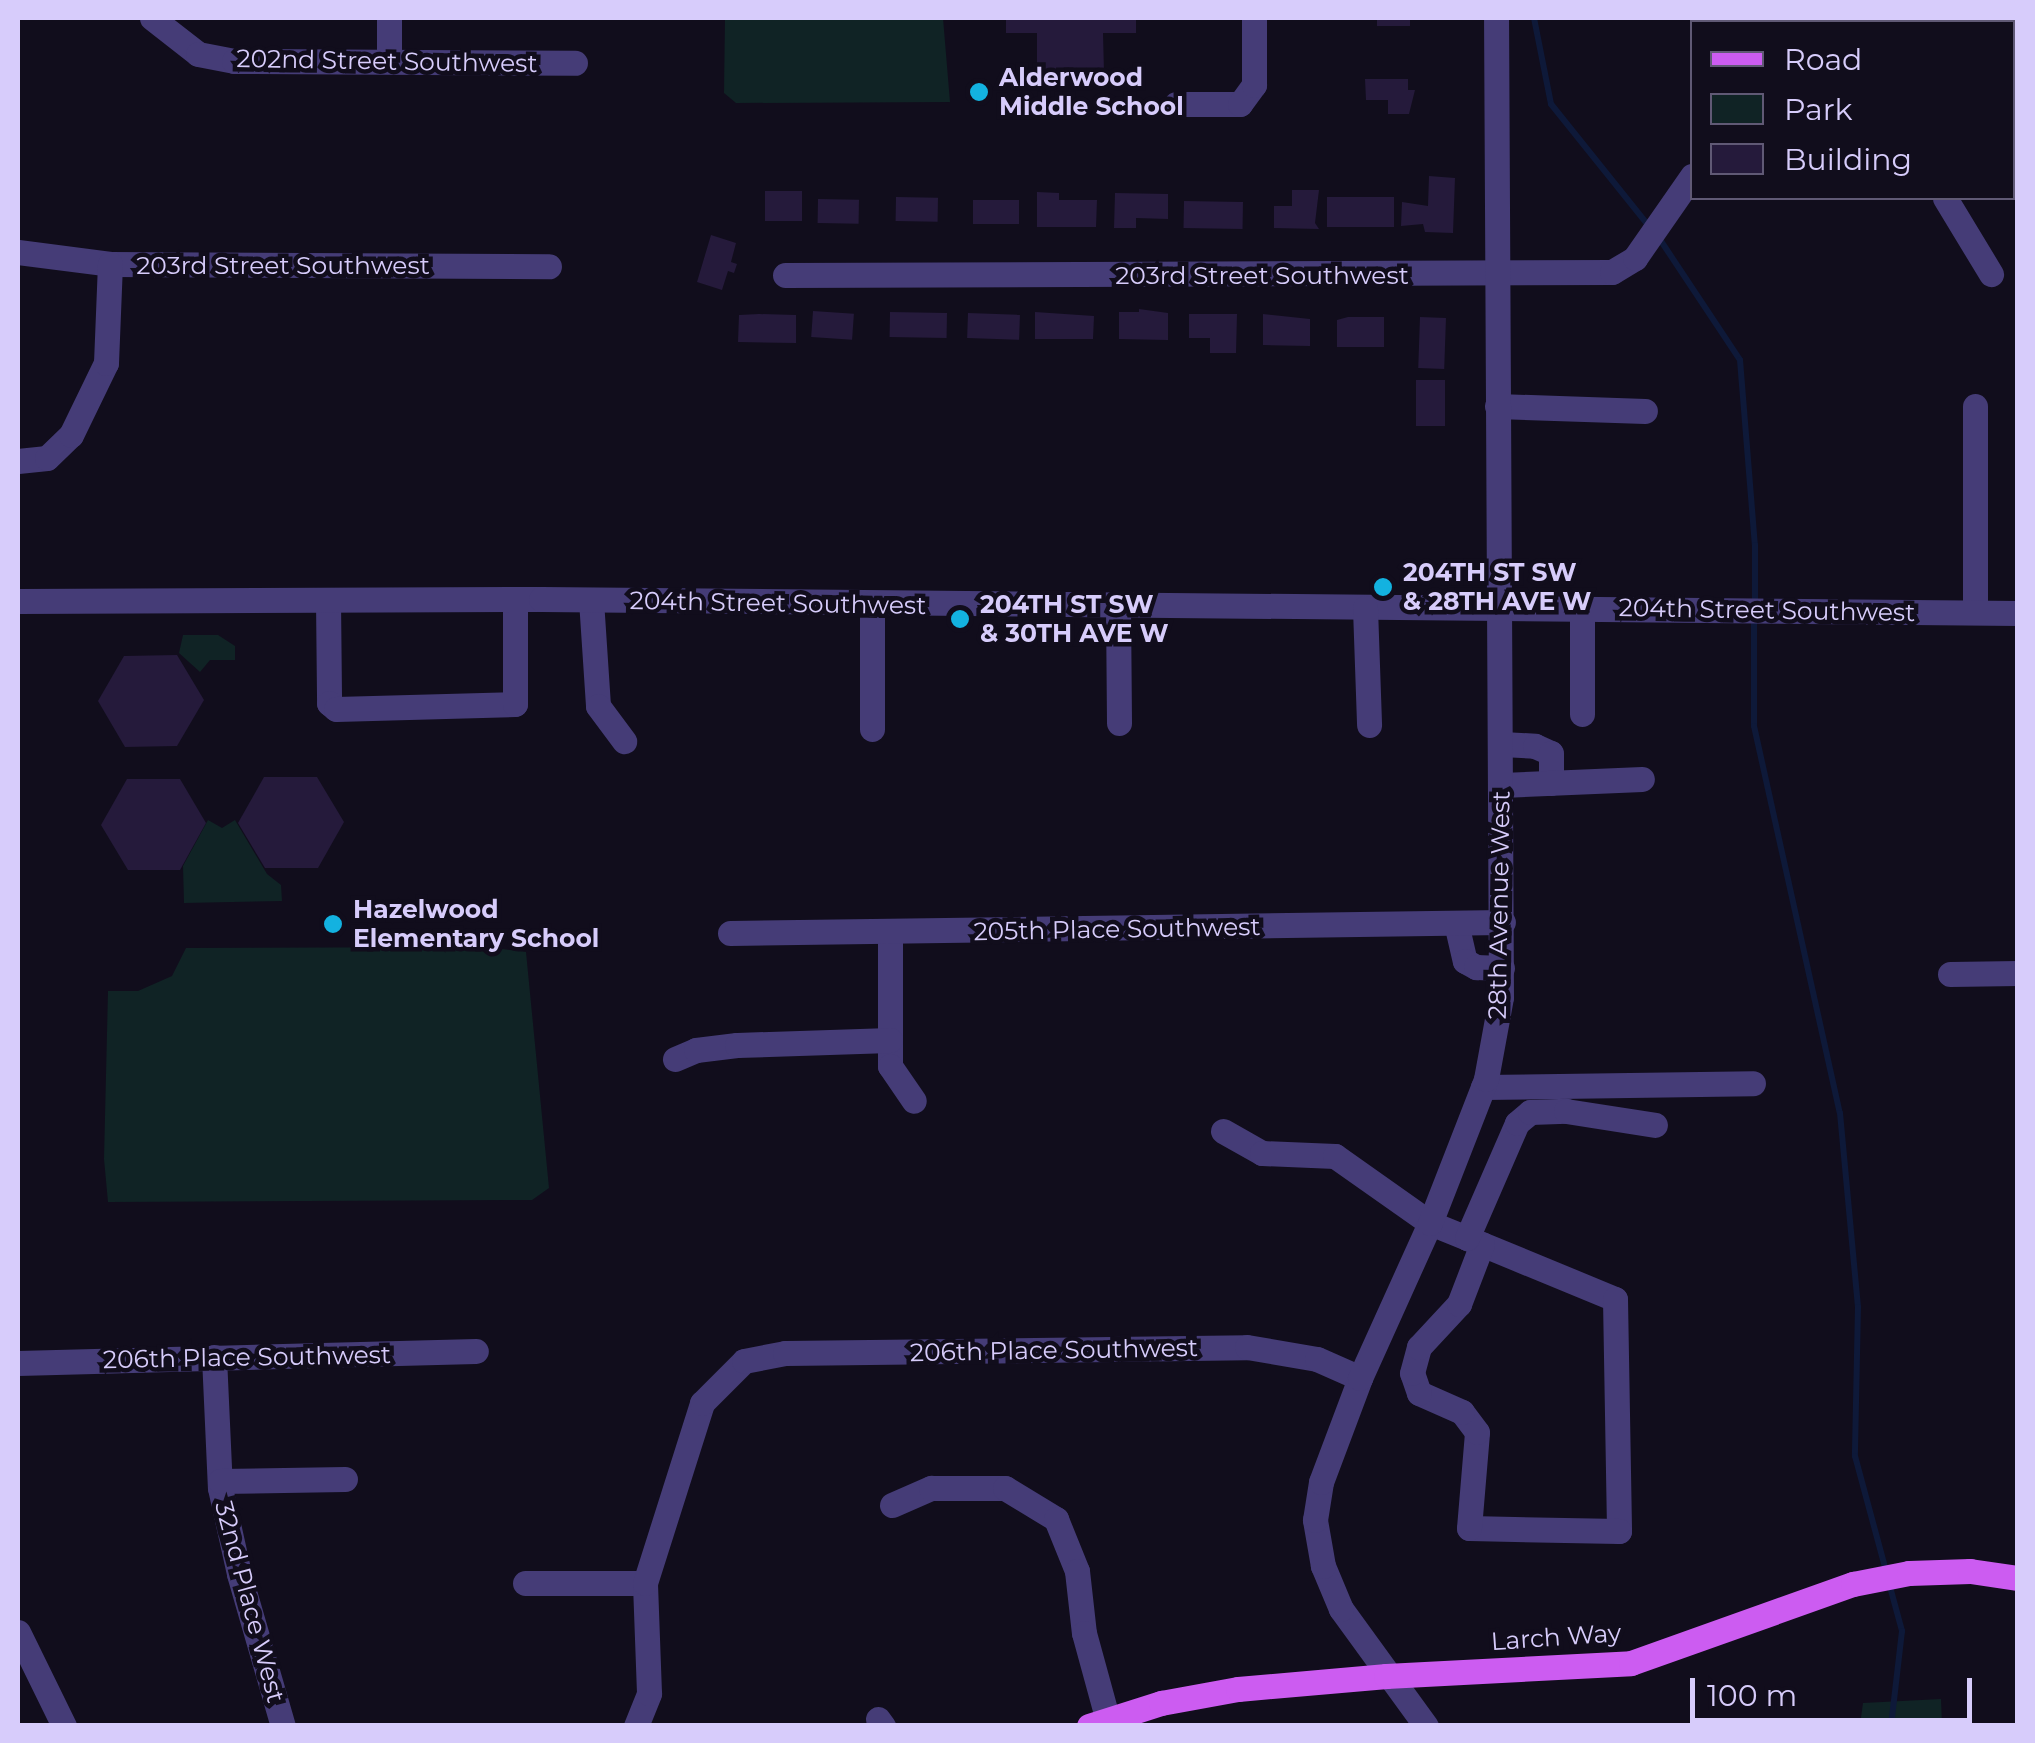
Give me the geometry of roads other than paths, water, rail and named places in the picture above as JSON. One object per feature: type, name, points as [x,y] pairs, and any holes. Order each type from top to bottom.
[{"type":"main road","name":"Larch Way","points":[[1098,1722],[1238,1689],[1386,1676],[1632,1663],[1853,1584],[1909,1573],[1954,1571],[2018,1578]]},
{"type":"street","name":"202nd Street Southwest","points":[[152,18],[198,54],[234,60],[575,63]]},
{"type":"street","points":[[389,18],[389,60]]},
{"type":"street","points":[[1176,104],[1240,104],[1254,85],[1254,18]]},
{"type":"street","name":"28th Avenue West","points":[[1426,1726],[1341,1609],[1324,1566],[1315,1520],[1321,1482],[1360,1378],[1430,1223],[1483,1087],[1495,1044],[1503,922],[1496,18]]},
{"type":"street","name":"203rd Street Southwest","points":[[784,274],[1495,275],[1623,268],[1690,179]]},
{"type":"street","points":[[1946,200],[1991,274]]},
{"type":"street","name":"203rd Street Southwest","points":[[18,252],[110,264],[549,266]]},
{"type":"street","points":[[18,461],[47,458],[71,435],[106,363],[110,264]]},
{"type":"street","points":[[1498,406],[1644,411]]},
{"type":"street","points":[[1975,406],[1975,612]]},
{"type":"street","points":[[328,600],[329,703],[336,709],[515,704],[515,599]]},
{"type":"street","name":"204th Street Southwest","points":[[18,601],[515,599],[2018,613]]},
{"type":"street","points":[[591,600],[598,706],[624,741]]},
{"type":"street","points":[[872,604],[872,729]]},
{"type":"street","points":[[1118,607],[1119,724]]},
{"type":"street","points":[[1582,607],[1582,714]]},
{"type":"street","points":[[1365,608],[1369,725]]},
{"type":"street","points":[[1502,744],[1536,746],[1551,753],[1551,783]]},
{"type":"street","points":[[1502,785],[1642,779]]},
{"type":"street","name":"205th Place Southwest","points":[[730,933],[1503,922]]},
{"type":"street","points":[[1456,923],[1464,961],[1476,967],[1502,968]]},
{"type":"street","points":[[890,932],[890,1066],[914,1101]]},
{"type":"street","points":[[1950,974],[2018,973]]},
{"type":"street","points":[[674,1059],[696,1050],[737,1044],[890,1040]]},
{"type":"street","points":[[1483,1087],[1753,1083]]},
{"type":"street","points":[[1223,1131],[1262,1153],[1334,1156],[1430,1223],[1475,1241],[1615,1300],[1619,1532],[1469,1528],[1478,1432],[1462,1412],[1419,1393],[1412,1373],[1419,1347],[1459,1304],[1475,1241],[1517,1122],[1530,1112],[1566,1111],[1655,1125]]},
{"type":"street","name":"206th Place Southwest","points":[[645,1582],[702,1403],[744,1361],[785,1352],[1247,1346],[1318,1359],[1360,1378]]},
{"type":"street","name":"206th Place Southwest","points":[[18,1363],[476,1351]]},
{"type":"street","name":"32nd Place West","points":[[214,1357],[220,1481],[239,1574],[283,1726]]},
{"type":"street","points":[[220,1481],[344,1479]]},
{"type":"street","points":[[892,1505],[931,1488],[1005,1488],[1056,1519],[1078,1571],[1098,1722]]},
{"type":"street","points":[[525,1582],[645,1582],[649,1693],[636,1726]]},
{"type":"street","points":[[18,1632],[64,1726]]},
{"type":"waterway","points":[[1534,18],[1551,104],[1648,225]]},
{"type":"waterway","points":[[1659,238],[1740,360],[1755,545],[1755,606]]},
{"type":"waterway","points":[[1754,618],[1754,726],[1840,1113],[1858,1307],[1855,1456],[1886,1571]]},
{"type":"waterway","points":[[1889,1583],[1902,1631],[1891,1726]]},
{"type":"place","name":"Alderwood Middle School","points":[[979,92]]},
{"type":"place","name":"204TH ST SW & 28TH AVE W","points":[[1383,587]]},
{"type":"place","name":"204TH ST SW & 30TH AVE W","points":[[960,619]]},
{"type":"place","name":"Hazelwood Elementary School","points":[[333,924]]}]
